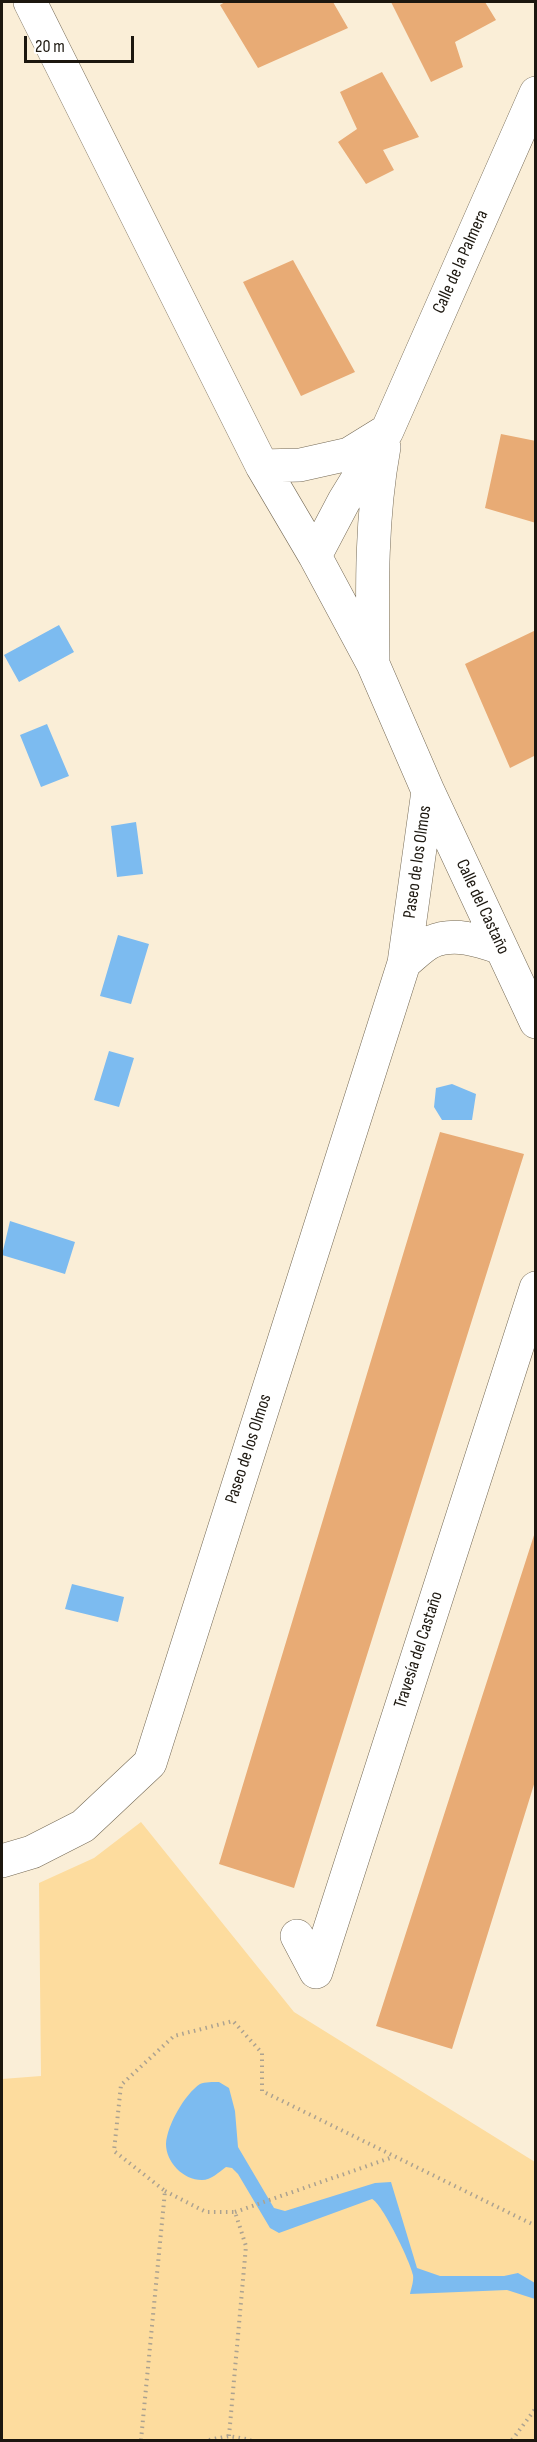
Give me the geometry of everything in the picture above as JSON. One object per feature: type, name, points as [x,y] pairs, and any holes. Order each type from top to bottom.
[{"type":"street","name":"Paseo de los Olmos","points":[[2,1861],[32,1852],[83,1826],[150,1762],[404,963],[428,791],[373,664],[315,556],[262,466],[30,2]]},
{"type":"street","name":"Calle de la Palmera","points":[[315,556],[344,501],[387,431],[536,93]]},
{"type":"street","points":[[262,466],[300,465],[349,454],[387,431]]},
{"type":"street","points":[[373,664],[371,560],[376,488],[387,431]]},
{"type":"street","name":"Calle del Castaño","points":[[428,791],[536,1022]]},
{"type":"street","name":"Paseo de los Olmos","points":[[404,963],[430,943],[453,937],[477,939],[501,948]]},
{"type":"street","name":"Travesía del Castaño","points":[[297,1936],[316,1972],[536,1288]]},
{"type":"path","points":[[394,2157],[249,2207],[234,2211],[206,2211],[165,2191],[114,2151],[121,2085],[174,2036],[233,2020],[262,2053],[262,2091],[536,2226]]},
{"type":"path","points":[[141,2440],[165,2191]]},
{"type":"path","points":[[229,2436],[246,2246],[234,2211]]},
{"type":"path","points":[[512,2440],[536,2408]]},
{"type":"path","points":[[209,2440],[229,2436],[251,2440]]},
{"type":"shaded area","points":[[141,1822],[294,2012],[535,2162],[535,2440],[2,2440],[2,2079],[41,2076],[39,1883],[94,1858]]},
{"type":"water","points":[[59,625],[74,652],[19,682],[4,655]]},
{"type":"water","points":[[47,724],[69,776],[41,787],[20,735]]},
{"type":"water","points":[[136,822],[143,874],[117,877],[111,826]]},
{"type":"water","points":[[118,935],[149,944],[131,1004],[100,996]]},
{"type":"water","points":[[109,1051],[134,1058],[119,1107],[94,1100]]},
{"type":"water","points":[[452,1084],[476,1094],[472,1120],[442,1120],[434,1107],[436,1088]]},
{"type":"water","points":[[10,1221],[75,1242],[65,1274],[2,1255]]},
{"type":"water","points":[[72,1584],[124,1597],[118,1622],[65,1609]]},
{"type":"water","points":[[219,2082],[229,2088],[235,2111],[238,2147],[274,2208],[285,2211],[375,2183],[391,2182],[417,2268],[440,2276],[504,2276],[518,2273],[535,2283],[535,2299],[507,2290],[410,2294],[413,2282],[411,2268],[389,2222],[372,2199],[279,2233],[270,2228],[238,2174],[232,2168],[226,2167],[205,2180],[188,2177],[182,2173],[172,2163],[167,2151],[167,2136],[173,2119],[183,2102],[200,2084]]},
{"type":"building","points":[[225,2],[333,2],[348,28],[258,68],[220,5]]},
{"type":"building","points":[[391,2],[485,2],[496,20],[455,42],[463,67],[431,82]]},
{"type":"building","points":[[382,72],[419,137],[383,150],[394,170],[366,184],[338,142],[357,129],[340,92]]},
{"type":"building","points":[[293,260],[355,372],[301,396],[243,282]]},
{"type":"building","points":[[501,434],[536,441],[536,523],[485,508]]},
{"type":"building","points":[[536,630],[536,755],[510,768],[465,664]]},
{"type":"building","points":[[440,1132],[524,1154],[294,1888],[219,1864]]},
{"type":"building","points":[[536,1529],[536,1778],[452,2049],[376,2026]]}]
